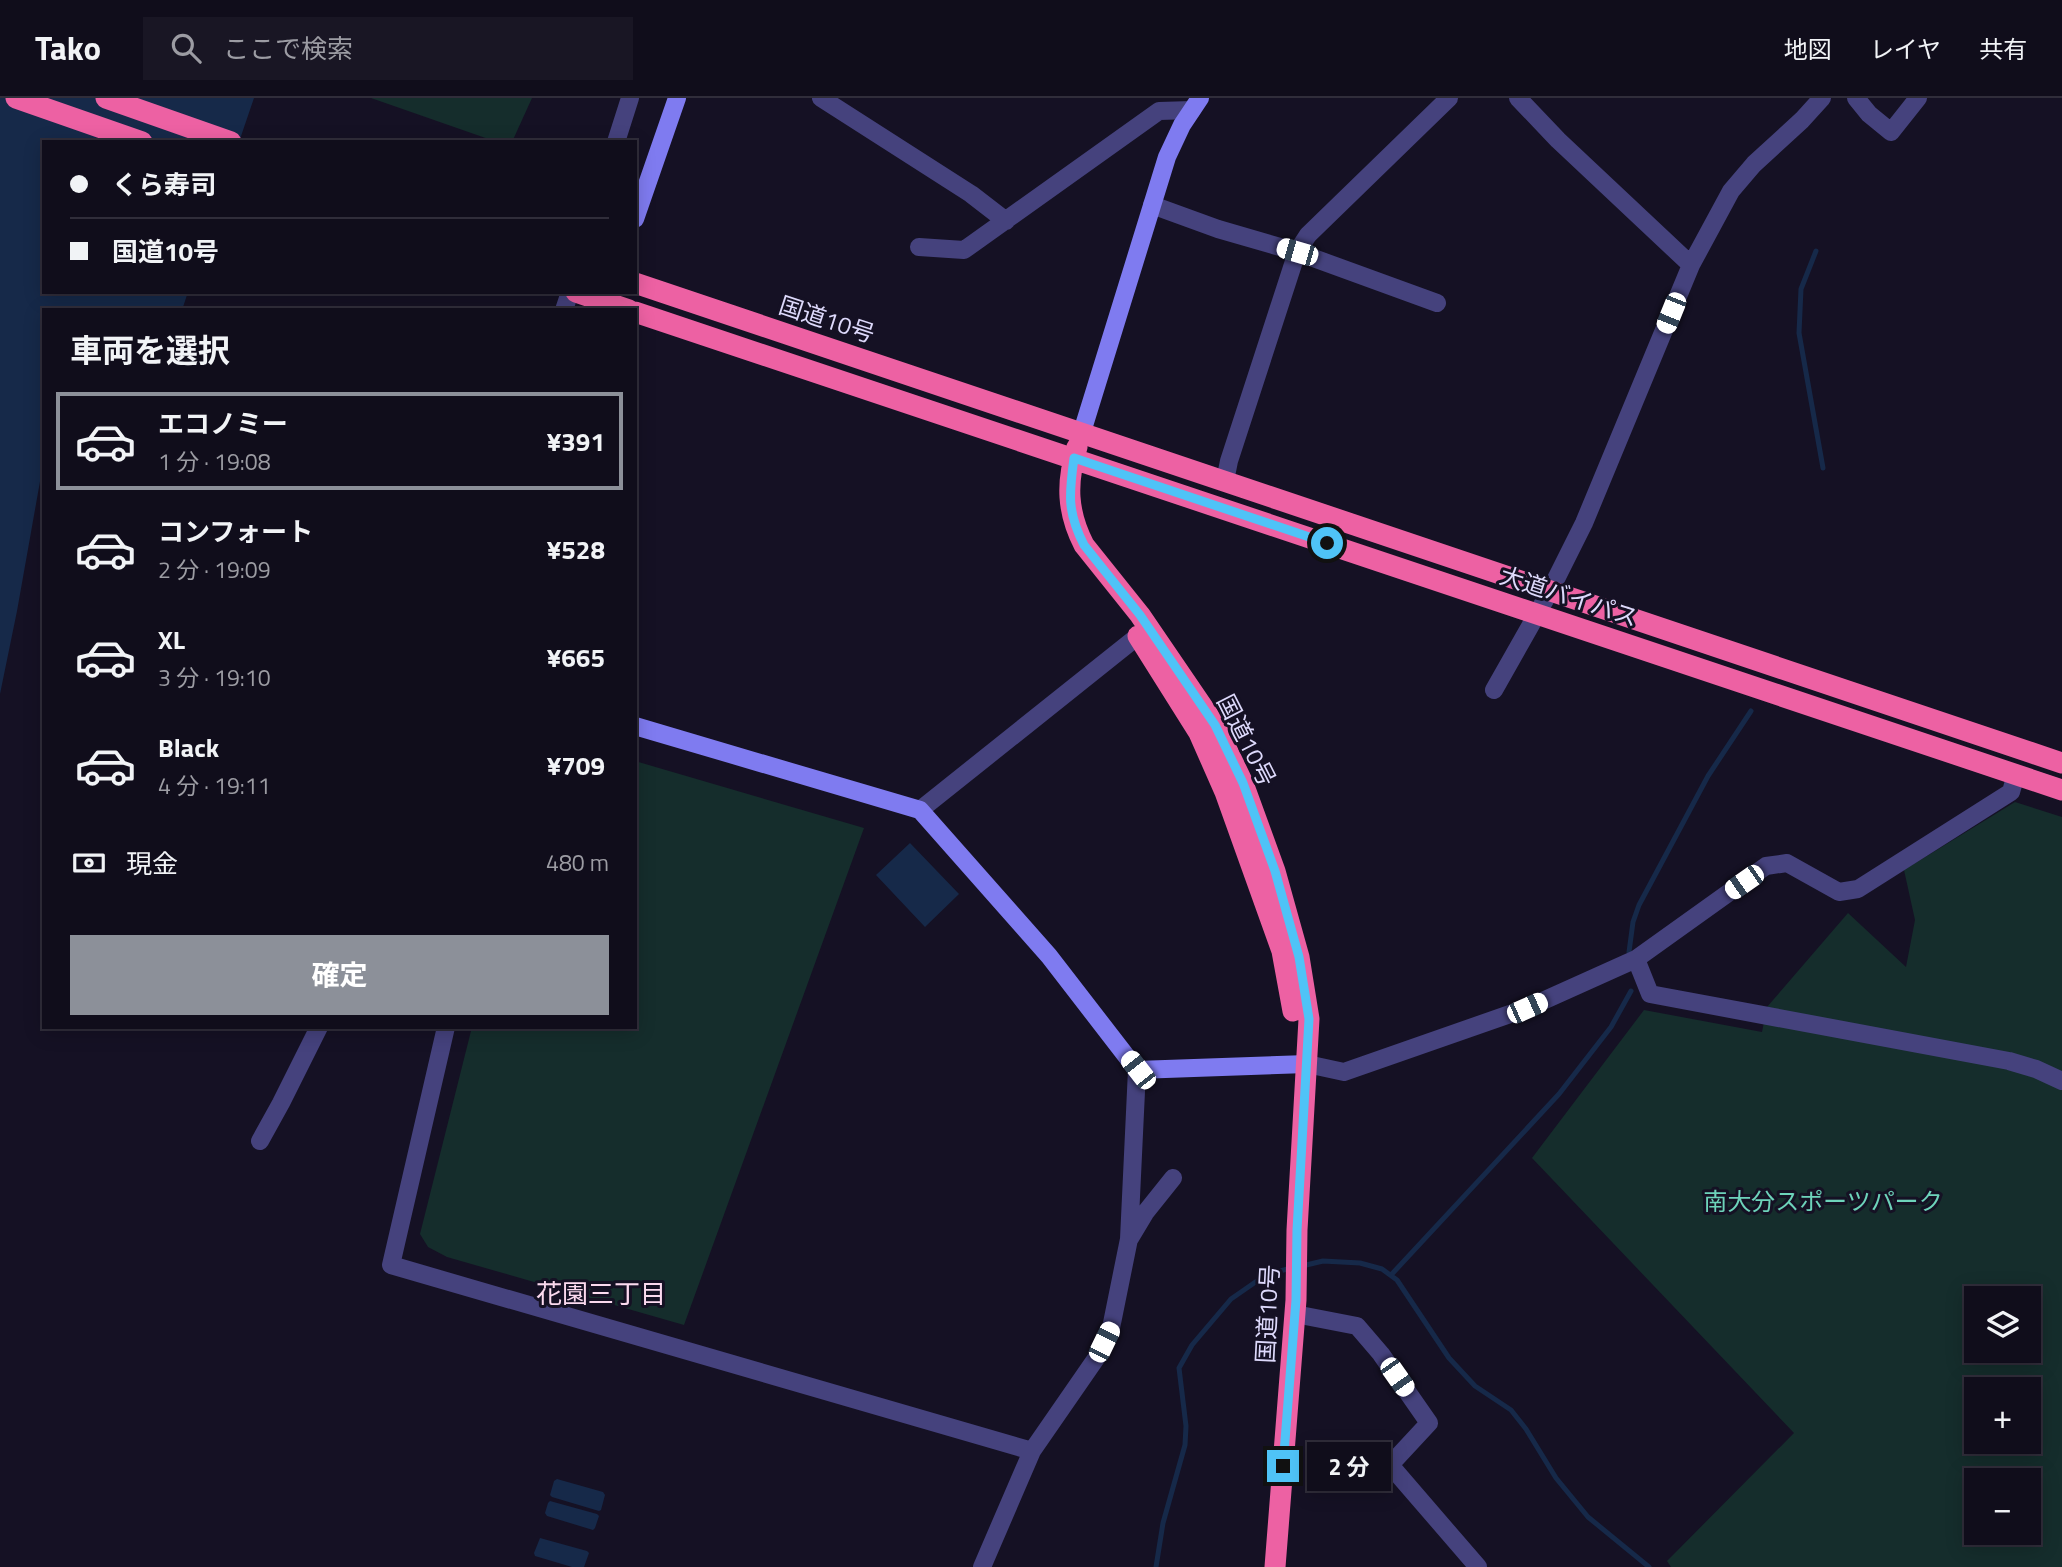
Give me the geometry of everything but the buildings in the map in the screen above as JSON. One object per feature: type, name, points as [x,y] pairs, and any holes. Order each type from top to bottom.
[{"type":"highway","points":[[16,98],[136,140]]},
{"type":"highway","points":[[106,98],[225,140]]},
{"type":"highway","name":"国道10号","points":[[637,284],[1082,432],[1066,455],[1055,504],[1062,529],[1138,636],[1199,733],[1225,792],[1282,951],[1295,1020],[1307,1064]]},
{"type":"highway","points":[[582,294],[623,308]]},
{"type":"highway","points":[[637,313],[1066,455]]},
{"type":"highway","name":"大道バイパス","points":[[1082,432],[2062,764]]},
{"type":"highway","name":"国道10号","points":[[1066,455],[1069,500],[1081,538],[1140,615],[1215,725],[1243,783],[1275,871],[1299,957],[1309,1019],[1297,1230],[1296,1307],[1275,1567]]},
{"type":"highway","name":"大道バイパス","points":[[1066,455],[2062,790]]},
{"type":"street","points":[[617,140],[630,98]]},
{"type":"street","points":[[637,213],[677,98]]},
{"type":"street","points":[[1225,481],[1229,461],[1297,252],[1308,235],[1449,98]]},
{"type":"street","points":[[1518,98],[1558,140],[1691,265]]},
{"type":"street","points":[[1494,690],[1550,591],[1584,523],[1691,265],[1731,191],[1754,164],[1822,98]]},
{"type":"street","points":[[1856,98],[1869,114],[1891,132],[1918,98]]},
{"type":"street","points":[[832,101],[971,194],[1006,221]]},
{"type":"street","points":[[919,247],[964,250],[1159,111],[1198,101]]},
{"type":"street","points":[[1082,432],[1174,141],[1198,101]]},
{"type":"street","points":[[1152,205],[1218,229],[1297,252],[1437,303]]},
{"type":"street","points":[[920,810],[1138,636]]},
{"type":"street","points":[[637,727],[920,810],[1049,956],[1138,1070],[1129,1239],[1111,1328],[1097,1357],[1032,1451],[982,1567]]},
{"type":"street","points":[[1138,1070],[1307,1064],[1344,1072],[1527,1008],[1636,959],[1766,866],[1787,863],[1839,892],[1858,890],[2011,792],[2016,774]]},
{"type":"street","points":[[1636,959],[1650,994],[2009,1061],[2062,1081]]},
{"type":"street","points":[[260,1141],[318,1029]]},
{"type":"street","points":[[446,1029],[391,1265],[1032,1451]]},
{"type":"street","points":[[1129,1239],[1145,1213],[1173,1178]]},
{"type":"street","points":[[1296,1307],[1357,1326],[1381,1354],[1429,1423],[1390,1465],[1478,1567]]},
{"type":"green space","points":[[371,98],[532,98],[513,140],[491,140]]},
{"type":"green space","points":[[637,762],[864,828],[684,1325],[447,1257],[428,1247],[420,1234],[471,1029],[637,1029]]},
{"type":"green space","name":"南大分スポーツパーク","points":[[2015,802],[2062,817],[2062,1567],[1671,1567],[1667,1561],[1794,1433],[1532,1158],[1644,1010],[1762,1032],[1767,1007],[1848,913],[1906,967],[1915,920],[1904,870]]},
{"type":"water","points":[[0,98],[254,98],[240,140],[42,140],[42,294],[187,294],[183,308],[42,308],[42,470],[0,694]]},
{"type":"water","points":[[910,843],[959,894],[925,927],[876,875]]},
{"type":"water","points":[[557,1479],[603,1492],[605,1495],[601,1510],[552,1497],[550,1495]]},
{"type":"water","points":[[550,1501],[597,1514],[599,1516],[595,1528],[593,1530],[547,1516],[545,1513]]},
{"type":"water","points":[[540,1538],[587,1551],[589,1553],[584,1567],[572,1567],[535,1556]]},
{"type":"waterway","points":[[1816,251],[1801,289],[1799,333],[1823,468]]},
{"type":"waterway","points":[[1629,952],[1633,922],[1639,905],[1708,776],[1751,711]]},
{"type":"waterway","points":[[1391,1275],[1559,1094],[1611,1027],[1631,991]]},
{"type":"waterway","points":[[1302,1266],[1323,1261],[1360,1263],[1382,1269],[1397,1280],[1449,1358],[1475,1386],[1511,1410],[1556,1478],[1588,1517],[1649,1567]]},
{"type":"waterway","points":[[1156,1567],[1163,1523],[1185,1445],[1186,1426],[1179,1368],[1192,1345],[1231,1299],[1267,1274],[1292,1268]]},
{"type":"district","name":"花園三丁目","points":[[601,1293]]},
{"type":"route","points":[[1283,1466],[1296,1300],[1297,1230],[1309,1019],[1299,957],[1275,871],[1243,783],[1215,725],[1140,615],[1084,545],[1078,532],[1069,500],[1074,458],[1327,543]]}]
